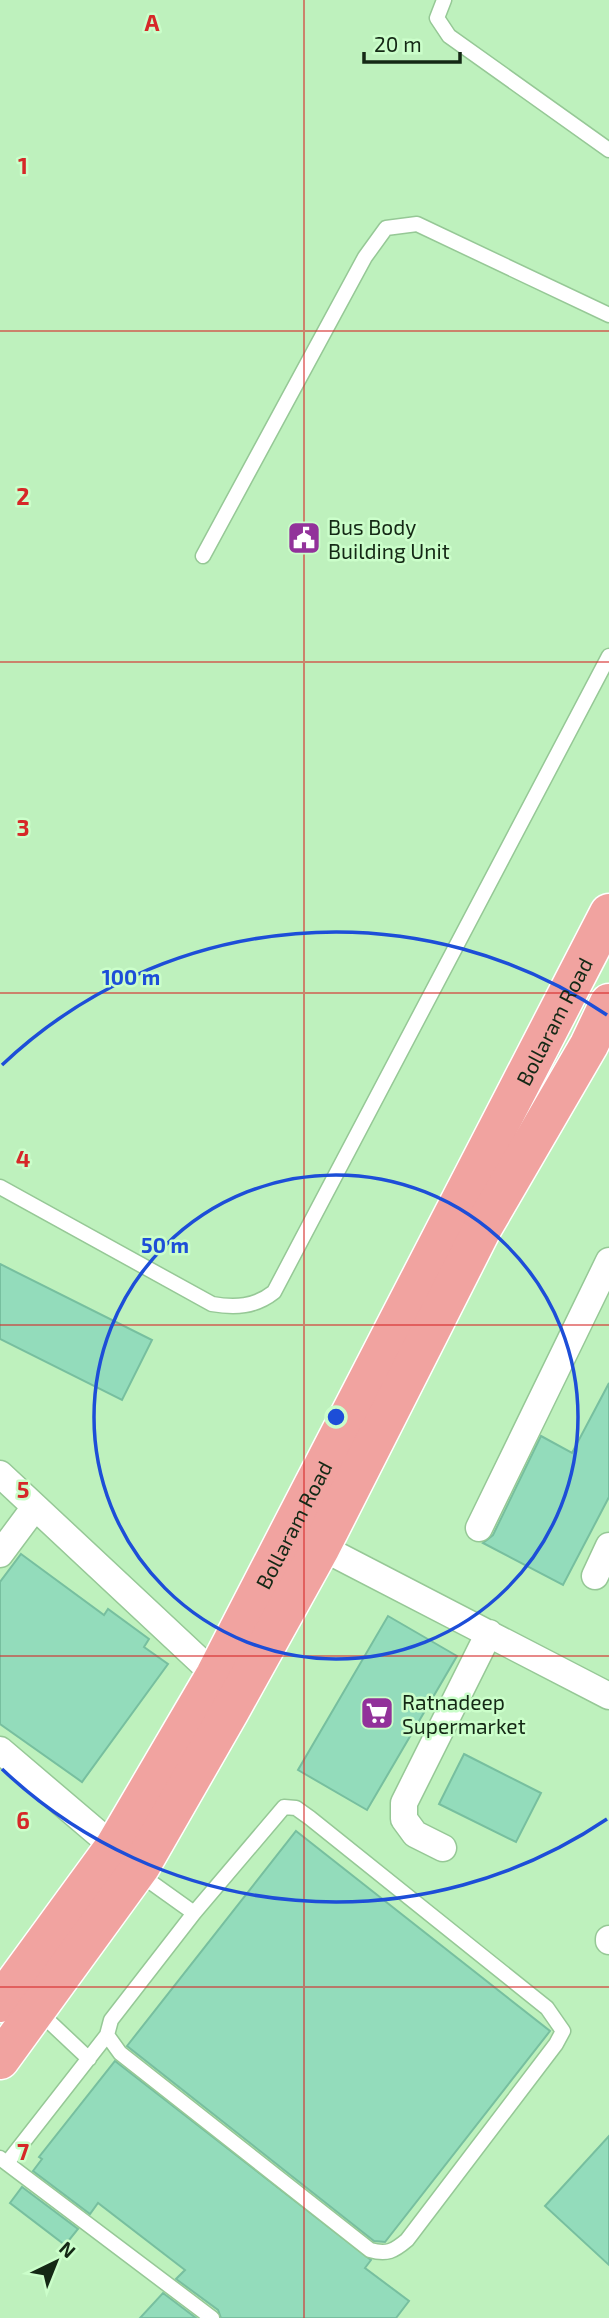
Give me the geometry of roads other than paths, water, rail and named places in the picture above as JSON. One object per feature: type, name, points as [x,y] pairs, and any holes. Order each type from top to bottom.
[{"type":"main road","name":"Bollaram Road","points":[[126,1859],[215,1675],[609,913]]},
{"type":"main road","name":"Bollaram Road","points":[[0,2060],[18,2007],[126,1859],[321,1547],[482,1229],[589,1045],[609,1003]]},
{"type":"street","points":[[478,1528],[609,1261]]},
{"type":"street","points":[[0,1474],[215,1675]]},
{"type":"street","points":[[0,1554],[35,1507]]},
{"type":"street","points":[[595,1576],[609,1546]]},
{"type":"street","points":[[321,1547],[609,1696]]},
{"type":"street","points":[[443,1848],[415,1834],[404,1819],[404,1803],[489,1633]]},
{"type":"street","points":[[0,1750],[126,1859]]},
{"type":"lane","points":[[444,0],[437,18],[449,36],[609,150]]},
{"type":"lane","points":[[204,556],[365,257],[386,228],[417,225],[609,315]]},
{"type":"lane","points":[[0,1187],[212,1304],[232,1307],[261,1303],[274,1293],[609,656]]},
{"type":"lane","points":[[107,2035],[120,2053],[370,2250],[382,2253],[395,2250],[407,2240],[556,2044],[563,2031],[547,2008],[296,1808],[284,1807],[194,1913],[111,2020],[107,2035],[89,2059],[3,2161],[212,2318]]},
{"type":"lane","points":[[126,1859],[194,1913]]},
{"type":"lane","points":[[18,2007],[89,2059]]},
{"type":"place","name":"Bus Body Building Unit","points":[[304,538]]},
{"type":"place","name":"Ratnadeep Supermarket","points":[[377,1713]]}]
